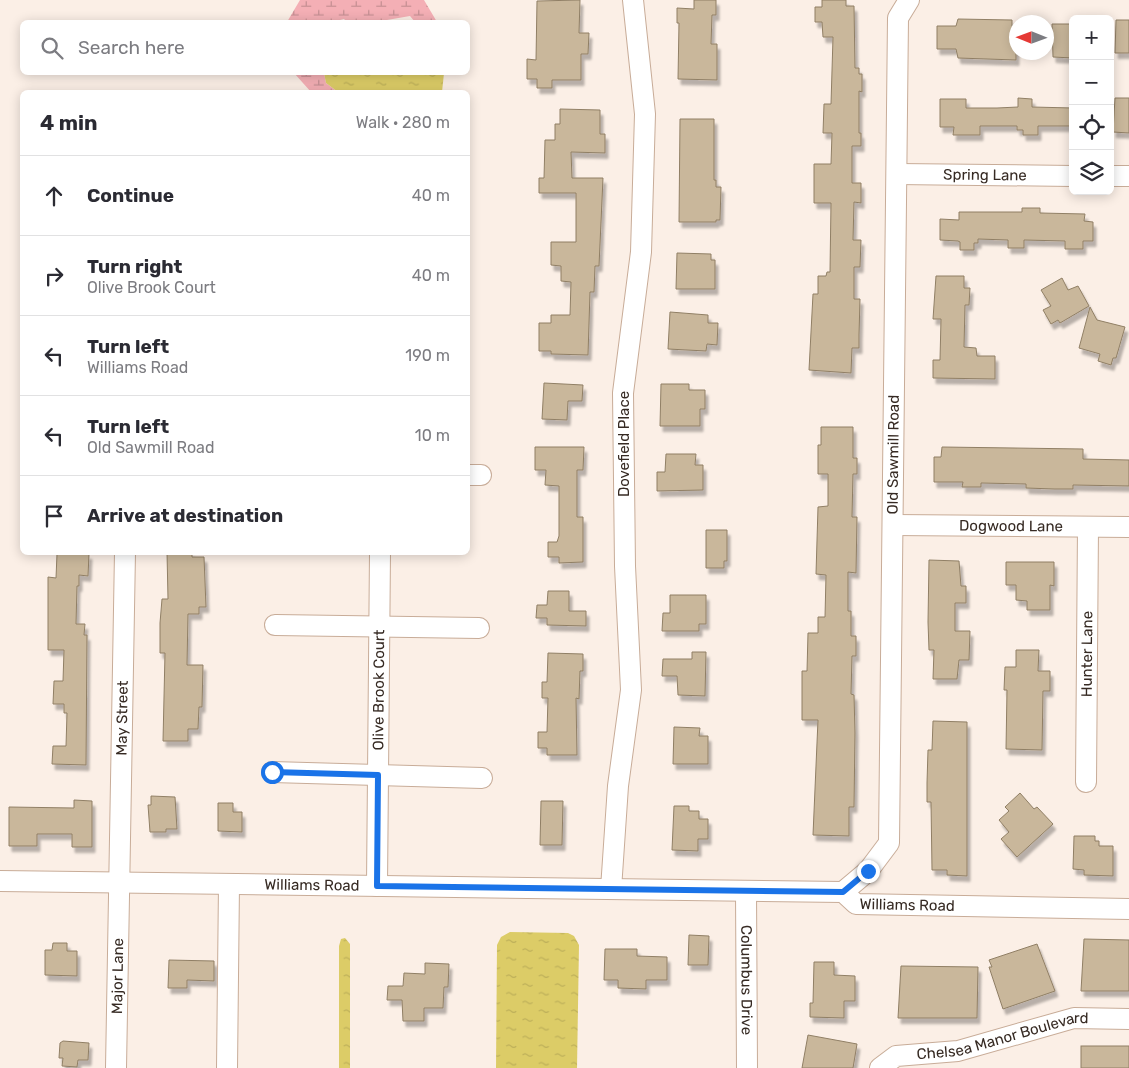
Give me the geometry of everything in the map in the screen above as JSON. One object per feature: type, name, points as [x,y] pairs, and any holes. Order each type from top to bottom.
[{"type":"street","name":"Dovefield Place","points":[[611,889],[618,786],[631,690],[625,566],[623,393],[641,252],[645,114],[633,0]]},
{"type":"street","name":"Old Sawmill Road","points":[[843,892],[868,871],[889,843],[898,18],[909,0]]},
{"type":"street","name":"Spring Lane","points":[[896,174],[1069,176]]},
{"type":"street","points":[[1114,176],[1129,176]]},
{"type":"street","name":"Dogwood Lane","points":[[893,525],[1129,527]]},
{"type":"street","name":"Hunter Lane","points":[[1086,782],[1088,527]]},
{"type":"street","name":"May Street","points":[[118,883],[125,555]]},
{"type":"street","name":"Olive Brook Court","points":[[377,886],[380,555]]},
{"type":"street","points":[[275,626],[479,628]]},
{"type":"street","points":[[272,772],[482,778]]},
{"type":"street","name":"Williams Road","points":[[0,882],[843,892],[856,904],[1129,909]]},
{"type":"street","name":"Major Lane","points":[[116,1068],[118,883]]},
{"type":"street","points":[[227,1068],[229,884]]},
{"type":"street","name":"Columbus Drive","points":[[746,890],[747,1068]]},
{"type":"street","name":"Chelsea Manor Boulevard","points":[[880,1068],[896,1056],[958,1051],[1074,1018],[1129,1019]]},
{"type":"green space","points":[[300,0],[424,0],[436,20],[413,20],[410,16],[387,20],[288,20]]},
{"type":"green space","points":[[296,75],[324,75],[326,83],[335,90],[309,90]]},
{"type":"water","points":[[325,75],[444,75],[442,90],[335,90],[326,83]]},
{"type":"water","points":[[510,932],[568,933],[574,936],[579,945],[577,1068],[496,1068],[497,945],[501,937]]},
{"type":"water","points":[[345,938],[350,944],[350,1068],[339,1068],[339,946],[341,939]]},
{"type":"building","points":[[580,0],[579,33],[589,33],[588,54],[581,54],[581,80],[552,80],[552,88],[537,88],[537,79],[527,79],[527,59],[536,60],[537,1]]},
{"type":"building","points":[[694,0],[716,0],[716,15],[712,15],[711,44],[717,44],[717,80],[678,79],[679,23],[677,23],[677,8],[694,9]]},
{"type":"building","points":[[822,0],[846,0],[846,6],[854,6],[855,68],[859,68],[859,74],[862,74],[862,92],[859,91],[859,133],[861,133],[861,146],[852,146],[852,183],[861,183],[861,203],[854,202],[853,240],[861,240],[860,267],[854,267],[854,299],[860,299],[859,348],[852,348],[851,373],[809,370],[813,294],[818,294],[818,276],[826,276],[827,272],[830,272],[831,203],[814,203],[814,164],[831,164],[832,133],[823,133],[824,104],[831,104],[833,37],[823,37],[822,22],[815,22],[815,7],[822,7]]},
{"type":"building","points":[[958,19],[1009,20],[1009,60],[958,58],[956,49],[937,49],[937,26],[956,26]]},
{"type":"building","points":[[1116,20],[1129,20],[1129,53],[1115,53]]},
{"type":"building","points":[[1054,24],[1069,24],[1069,58],[1054,57]]},
{"type":"building","points":[[1018,98],[1032,99],[1032,107],[1069,108],[1069,126],[1038,126],[1038,135],[1023,135],[1023,130],[1017,130],[1017,126],[980,126],[980,135],[953,135],[954,127],[940,127],[940,99],[966,99],[966,108],[1018,107]]},
{"type":"building","points":[[1115,98],[1129,98],[1129,133],[1114,132]]},
{"type":"building","points":[[560,109],[600,110],[600,134],[605,134],[605,153],[571,152],[572,178],[603,178],[599,266],[595,266],[594,292],[590,292],[588,355],[551,354],[551,351],[539,351],[539,323],[551,323],[551,315],[570,315],[571,282],[561,281],[561,266],[551,265],[551,242],[576,242],[576,193],[539,193],[539,178],[544,178],[545,140],[555,140],[555,124],[560,124]]},
{"type":"building","points":[[680,119],[714,119],[714,180],[716,180],[716,187],[721,187],[720,220],[716,220],[716,222],[679,222]]},
{"type":"building","points":[[1022,208],[1040,208],[1040,213],[1085,214],[1084,221],[1093,222],[1093,241],[1083,241],[1083,249],[1065,249],[1065,241],[1024,240],[1024,248],[1008,248],[1008,240],[978,239],[978,243],[974,243],[974,250],[960,250],[960,242],[958,241],[940,240],[940,219],[959,220],[959,212],[1022,212]]},
{"type":"building","points":[[677,253],[711,254],[711,260],[715,260],[715,289],[676,289]]},
{"type":"building","points":[[936,276],[964,276],[964,288],[970,288],[969,305],[965,305],[964,347],[976,348],[977,356],[995,356],[995,379],[933,378],[933,360],[940,360],[941,319],[933,319]]},
{"type":"building","points":[[1062,278],[1068,290],[1078,286],[1089,306],[1060,323],[1058,320],[1051,324],[1043,310],[1051,306],[1041,290]]},
{"type":"building","points":[[1090,307],[1097,320],[1125,327],[1116,358],[1113,358],[1111,365],[1098,361],[1100,354],[1079,348]]},
{"type":"building","points":[[670,312],[708,315],[708,323],[718,323],[717,345],[707,344],[706,351],[668,349]]},
{"type":"building","points":[[544,383],[583,385],[582,401],[568,401],[567,420],[542,419]]},
{"type":"building","points":[[661,384],[689,384],[689,390],[705,390],[705,409],[700,409],[700,426],[660,426]]},
{"type":"building","points":[[821,427],[853,427],[853,458],[857,458],[857,474],[853,474],[852,517],[857,517],[856,573],[848,572],[848,611],[851,611],[851,636],[856,636],[856,656],[852,656],[851,694],[854,695],[854,807],[849,807],[849,836],[813,835],[818,720],[802,720],[802,671],[807,671],[808,633],[818,633],[818,617],[825,617],[826,575],[816,574],[818,507],[828,506],[828,474],[818,474],[818,445],[821,445]]},
{"type":"building","points":[[535,447],[584,447],[583,470],[577,470],[577,517],[583,517],[583,562],[559,563],[559,557],[548,557],[548,542],[557,542],[559,536],[559,486],[545,485],[546,470],[535,470]]},
{"type":"building","points":[[942,447],[1083,449],[1083,459],[1129,460],[1129,486],[1073,485],[1073,489],[1054,489],[1026,488],[1026,484],[981,483],[981,487],[962,487],[963,482],[934,482],[934,457],[941,457]]},
{"type":"building","points":[[666,454],[696,454],[695,465],[703,465],[703,490],[657,491],[657,472],[665,472]]},
{"type":"building","points":[[706,530],[727,530],[727,561],[724,561],[724,568],[706,568]]},
{"type":"building","points":[[57,555],[89,555],[88,576],[79,575],[76,624],[85,624],[84,635],[87,635],[86,765],[52,764],[53,746],[66,746],[67,713],[64,713],[64,704],[53,704],[54,681],[63,681],[64,650],[48,650],[48,577],[56,578]]},
{"type":"building","points":[[167,555],[204,557],[206,607],[199,607],[199,614],[188,614],[187,665],[203,665],[202,707],[199,707],[198,729],[188,729],[188,741],[163,741],[165,653],[160,653],[160,623],[162,599],[168,599]]},
{"type":"building","points":[[929,560],[959,561],[961,586],[966,586],[966,603],[955,603],[955,631],[970,631],[969,660],[959,660],[957,679],[933,679],[934,650],[929,650],[928,622]]},
{"type":"building","points":[[1006,562],[1054,562],[1054,586],[1050,585],[1050,610],[1027,610],[1027,601],[1016,600],[1016,585],[1006,585]]},
{"type":"building","points":[[548,591],[569,591],[569,611],[586,611],[586,626],[547,625],[547,618],[536,618],[537,605],[547,605]]},
{"type":"building","points":[[670,595],[706,595],[706,624],[699,624],[699,631],[662,631],[663,613],[670,613]]},
{"type":"building","points":[[1016,650],[1039,650],[1038,671],[1050,671],[1050,691],[1043,691],[1042,750],[1006,749],[1007,690],[1004,690],[1005,667],[1016,667]]},
{"type":"building","points":[[692,652],[706,652],[705,696],[678,695],[677,676],[662,676],[663,659],[692,659]]},
{"type":"building","points":[[548,653],[583,654],[583,671],[580,671],[579,699],[576,698],[577,755],[547,755],[547,748],[538,748],[538,732],[547,732],[548,698],[542,698],[542,682],[547,682]]},
{"type":"building","points":[[933,721],[967,722],[967,876],[947,875],[947,870],[932,870],[931,802],[927,802],[927,783],[928,750],[932,750]]},
{"type":"building","points":[[674,727],[700,728],[699,736],[708,736],[708,764],[673,764]]},
{"type":"building","points":[[1020,793],[1034,809],[1037,807],[1053,824],[1017,857],[1001,839],[1009,832],[999,820],[1009,811],[1005,807]]},
{"type":"building","points":[[151,796],[175,797],[177,829],[166,829],[166,832],[150,832],[148,805],[151,805]]},
{"type":"building","points":[[74,800],[92,801],[92,847],[72,847],[72,834],[37,834],[37,846],[9,846],[9,807],[74,808]]},
{"type":"building","points":[[541,801],[563,801],[562,845],[540,845]]},
{"type":"building","points":[[218,803],[233,803],[233,812],[242,812],[242,832],[218,831]]},
{"type":"building","points":[[674,806],[689,806],[689,811],[699,811],[699,819],[708,819],[708,839],[698,839],[698,851],[672,850]]},
{"type":"building","points":[[1074,836],[1095,836],[1095,841],[1099,841],[1099,846],[1113,846],[1113,876],[1084,875],[1084,870],[1073,869]]},
{"type":"building","points":[[689,935],[709,936],[708,965],[688,965]]},
{"type":"building","points":[[1084,939],[1129,940],[1129,991],[1081,991]]},
{"type":"building","points":[[53,943],[67,943],[67,951],[77,951],[77,976],[45,975],[45,950],[52,950]]},
{"type":"building","points":[[1037,944],[1055,991],[1003,1009],[989,967],[992,967],[989,960]]},
{"type":"building","points":[[605,949],[637,949],[637,956],[667,957],[667,980],[646,980],[646,989],[618,988],[618,980],[604,980]]},
{"type":"building","points":[[169,960],[214,961],[214,981],[187,980],[187,988],[168,988]]},
{"type":"building","points":[[814,962],[834,962],[834,975],[855,976],[855,1001],[844,1001],[844,1018],[810,1017],[810,1003],[813,1003]]},
{"type":"building","points":[[425,963],[449,964],[448,987],[444,987],[443,1008],[424,1008],[424,1021],[403,1021],[402,1000],[387,1000],[388,986],[403,986],[404,973],[425,974]]},
{"type":"building","points":[[901,966],[978,967],[977,1018],[898,1018]]},
{"type":"building","points":[[808,1035],[857,1044],[853,1068],[802,1068]]},
{"type":"building","points":[[63,1041],[89,1043],[88,1060],[78,1060],[77,1067],[62,1066],[63,1058],[59,1058],[60,1043]]},
{"type":"building","points":[[1081,1046],[1129,1046],[1129,1068],[1081,1068]]},
{"type":"route","points":[[272,772],[378,775],[377,886],[843,892],[868,871]]}]
